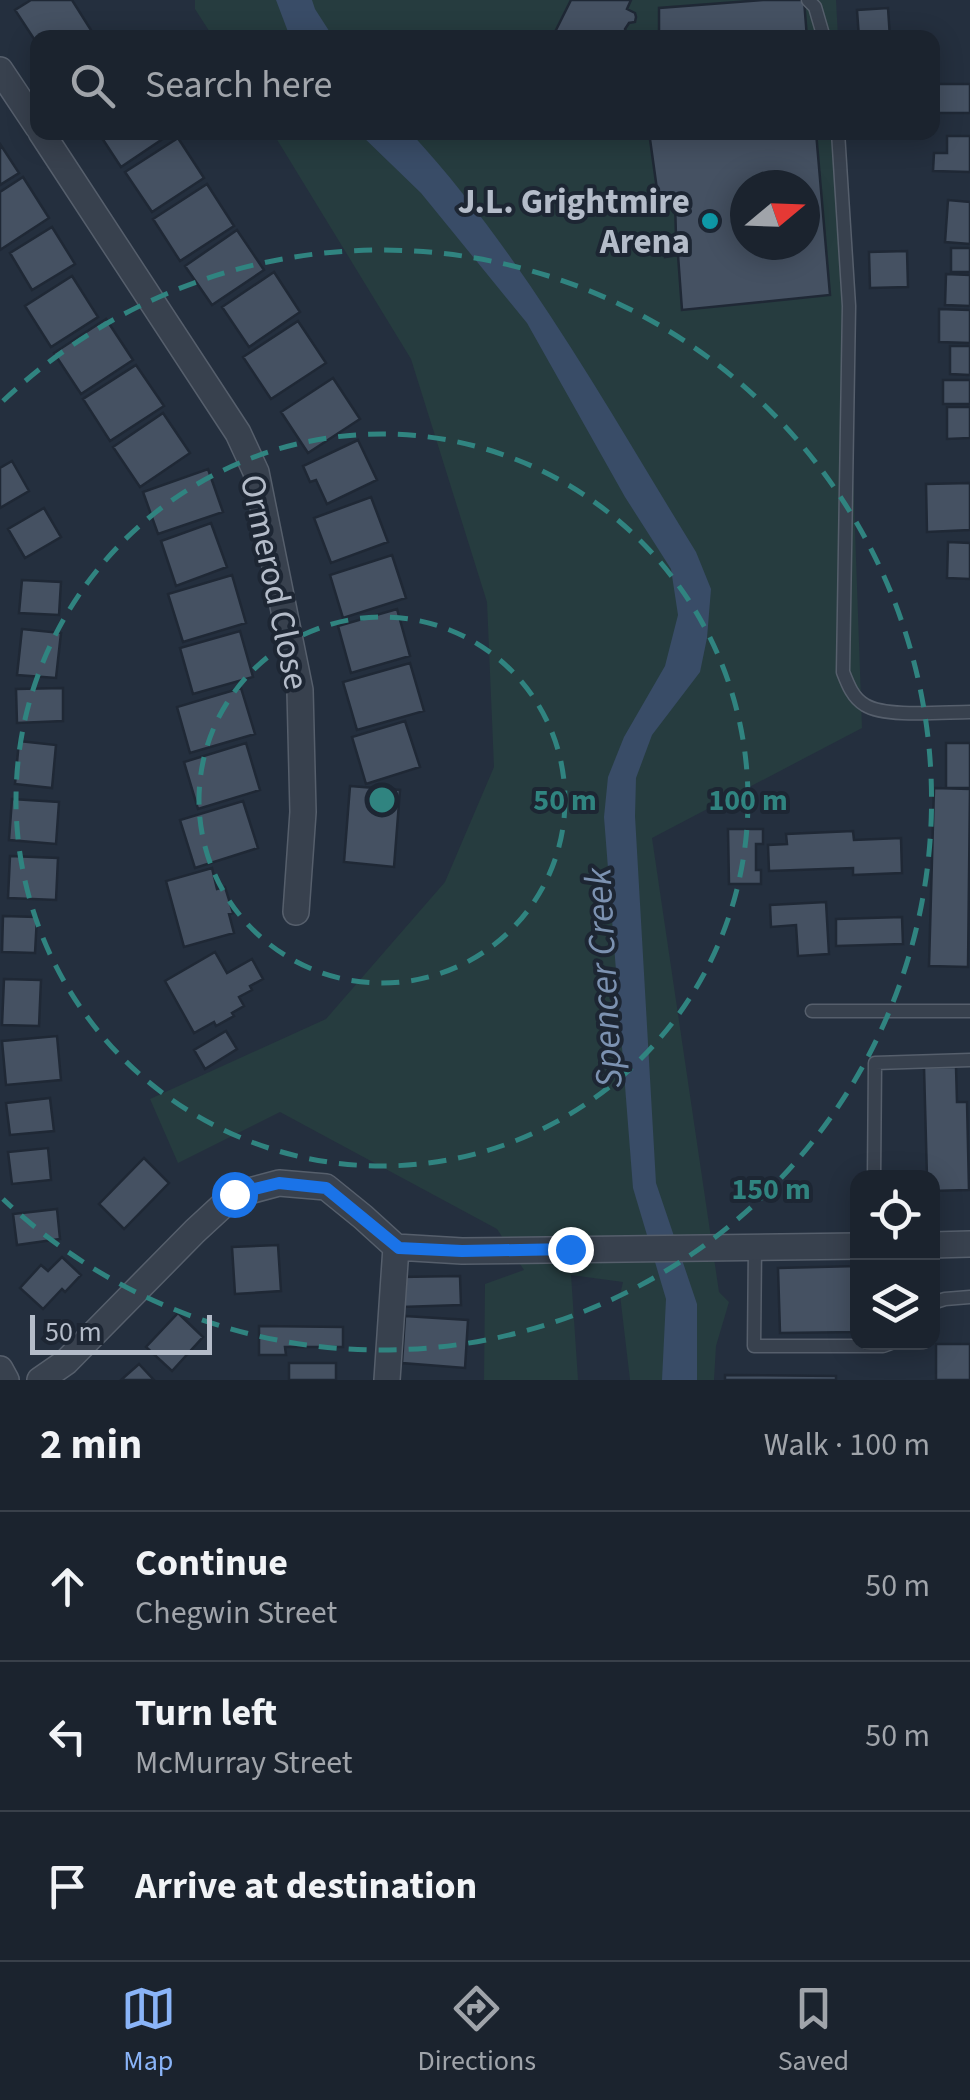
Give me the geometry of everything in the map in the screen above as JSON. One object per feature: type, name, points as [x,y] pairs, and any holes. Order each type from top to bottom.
[{"type":"street","name":"Ormerod Close","points":[[0,70],[30,116]]},
{"type":"street","name":"Ormerod Close","points":[[46,140],[238,433],[256,472],[300,690],[303,812],[296,912]]},
{"type":"street","points":[[40,1380],[66,1362],[234,1194],[279,1183],[326,1188],[364,1216],[396,1247],[462,1251],[850,1246]]},
{"type":"street","points":[[940,1245],[970,1244]]},
{"type":"street","points":[[387,1380],[396,1247]]},
{"type":"street","points":[[0,1368],[6,1380]]},
{"type":"lane","points":[[808,0],[815,7],[822,30]]},
{"type":"lane","points":[[838,140],[848,306],[843,672],[850,690],[864,705],[883,712],[970,712]]},
{"type":"lane","points":[[812,1011],[970,1011]]},
{"type":"lane","points":[[874,1170],[875,1063],[970,1060]]},
{"type":"lane","points":[[755,1247],[754,1346],[850,1346]]},
{"type":"lane","points":[[940,1301],[970,1297]]},
{"type":"green space","points":[[195,0],[836,0],[838,30],[208,30],[195,9]]},
{"type":"green space","points":[[277,140],[841,140],[862,728],[652,838],[719,1292],[729,1302],[716,1346],[714,1380],[630,1380],[620,1295],[623,1282],[571,1275],[578,1380],[484,1380],[485,1284],[524,1270],[497,1229],[280,1112],[178,1163],[150,1099],[326,1019],[445,882],[494,767],[487,602],[411,359]]},
{"type":"water","points":[[276,0],[312,0],[328,30],[287,30]]},
{"type":"water","points":[[366,140],[417,140],[491,231],[597,389],[696,552],[711,589],[700,672],[652,735],[636,778],[635,816],[656,1183],[697,1304],[697,1380],[662,1380],[666,1299],[633,1188],[604,817],[608,777],[624,737],[665,666],[678,615],[671,569],[625,497],[527,323],[421,193]]},
{"type":"building","points":[[31,0],[72,0],[91,30],[30,33],[15,10]]},
{"type":"building","points":[[571,0],[631,0],[627,9],[636,17],[625,30],[556,30]]},
{"type":"building","points":[[804,0],[806,30],[659,30],[659,8]]},
{"type":"building","points":[[888,8],[889,30],[858,30],[857,10]]},
{"type":"building","points":[[940,84],[970,84],[970,113],[940,113]]},
{"type":"building","points":[[947,136],[970,136],[970,172],[933,171],[934,153],[947,153]]},
{"type":"building","points":[[103,140],[161,140],[121,167]]},
{"type":"building","points":[[179,140],[204,178],[152,212],[125,172]]},
{"type":"building","name":"J.L. Grightmire Arena","points":[[650,140],[817,140],[819,170],[730,170],[730,260],[820,260],[820,179],[830,295],[682,310],[678,255],[665,257],[664,238],[676,237],[675,201],[659,204]]},
{"type":"building","points":[[0,144],[19,173],[0,185]]},
{"type":"building","points":[[23,177],[49,218],[0,250],[0,192]]},
{"type":"building","points":[[207,184],[234,226],[180,261],[153,219]]},
{"type":"building","points":[[948,200],[970,202],[970,244],[945,242]]},
{"type":"building","points":[[52,227],[75,264],[32,290],[10,253]]},
{"type":"building","points":[[237,230],[264,270],[212,305],[185,266]]},
{"type":"building","points":[[951,248],[970,248],[970,272],[951,272]]},
{"type":"building","points":[[907,251],[908,287],[870,288],[869,252]]},
{"type":"building","points":[[274,272],[300,312],[249,347],[222,307]]},
{"type":"building","points":[[946,274],[970,275],[970,306],[945,305]]},
{"type":"building","points":[[72,276],[98,317],[51,347],[25,306]]},
{"type":"building","points":[[939,309],[970,310],[970,343],[939,342]]},
{"type":"building","points":[[106,319],[133,360],[81,394],[54,353]]},
{"type":"building","points":[[298,321],[326,363],[271,399],[243,357]]},
{"type":"building","points":[[950,346],[970,346],[970,375],[950,374]]},
{"type":"building","points":[[136,365],[164,406],[110,441],[83,399]]},
{"type":"building","points":[[333,378],[360,419],[308,453],[281,412]]},
{"type":"building","points":[[943,380],[970,380],[970,404],[943,404]]},
{"type":"building","points":[[947,407],[970,407],[970,438],[947,439]]},
{"type":"building","points":[[163,413],[190,453],[140,487],[113,447]]},
{"type":"building","points":[[358,440],[377,480],[327,504],[316,480],[310,482],[303,466]]},
{"type":"building","points":[[12,461],[29,491],[0,508],[0,468]]},
{"type":"building","points":[[208,469],[223,512],[158,534],[143,492]]},
{"type":"building","points":[[970,483],[970,530],[927,532],[926,484]]},
{"type":"building","points":[[371,497],[388,542],[331,563],[314,518]]},
{"type":"building","points":[[44,508],[61,537],[25,558],[8,529]]},
{"type":"building","points":[[211,523],[227,567],[176,586],[161,541]]},
{"type":"building","points":[[948,542],[970,543],[970,579],[947,578]]},
{"type":"building","points":[[392,555],[406,598],[343,618],[330,575]]},
{"type":"building","points":[[232,575],[246,623],[183,642],[168,594]]},
{"type":"building","points":[[22,580],[61,582],[59,615],[19,613]]},
{"type":"building","points":[[397,609],[410,656],[351,673],[338,626]]},
{"type":"building","points":[[22,629],[61,633],[56,678],[17,675]]},
{"type":"building","points":[[240,631],[253,677],[193,694],[180,648]]},
{"type":"building","points":[[410,663],[424,711],[357,730],[343,682]]},
{"type":"building","points":[[63,688],[63,721],[17,723],[16,689]]},
{"type":"building","points":[[241,688],[255,734],[190,753],[177,707]]},
{"type":"building","points":[[405,721],[420,767],[366,784],[352,737]]},
{"type":"building","points":[[19,741],[56,745],[52,788],[15,784]]},
{"type":"building","points":[[246,743],[260,790],[198,809],[184,762]]},
{"type":"building","points":[[946,743],[970,743],[970,788],[946,788]]},
{"type":"building","points":[[350,786],[400,790],[394,867],[344,862]]},
{"type":"building","points":[[934,788],[970,789],[968,967],[929,966]]},
{"type":"building","points":[[12,799],[59,802],[56,844],[9,840]]},
{"type":"building","points":[[243,801],[258,848],[195,868],[180,820]]},
{"type":"building","points":[[728,829],[763,829],[763,844],[756,844],[756,870],[761,870],[761,884],[729,884]]},
{"type":"building","points":[[853,831],[854,840],[901,838],[902,873],[853,875],[853,868],[769,871],[768,845],[787,844],[786,834]]},
{"type":"building","points":[[10,856],[58,858],[56,900],[8,898]]},
{"type":"building","points":[[212,868],[217,889],[225,887],[234,933],[184,947],[166,881]]},
{"type":"building","points":[[826,902],[829,954],[798,956],[796,925],[771,927],[770,905]]},
{"type":"building","points":[[3,916],[37,917],[35,953],[2,952]]},
{"type":"building","points":[[902,917],[903,944],[836,946],[836,919]]},
{"type":"building","points":[[215,952],[227,973],[252,959],[263,979],[239,997],[244,1006],[232,1013],[234,1016],[194,1033],[165,981]]},
{"type":"building","points":[[4,979],[41,980],[39,1026],[2,1025]]},
{"type":"building","points":[[226,1031],[237,1049],[205,1069],[194,1050]]},
{"type":"building","points":[[57,1036],[61,1080],[6,1085],[2,1041]]},
{"type":"building","points":[[924,1067],[956,1067],[957,1102],[967,1102],[969,1190],[940,1191],[940,1170],[927,1170]]},
{"type":"building","points":[[50,1098],[54,1131],[10,1135],[6,1103]]},
{"type":"building","points":[[48,1148],[51,1180],[12,1184],[8,1152]]},
{"type":"building","points":[[144,1158],[169,1183],[124,1229],[99,1204]]},
{"type":"building","points":[[57,1209],[60,1239],[17,1245],[13,1214]]},
{"type":"building","points":[[278,1245],[281,1291],[235,1294],[232,1247]]},
{"type":"building","points":[[62,1257],[81,1275],[43,1309],[20,1288],[41,1265],[48,1271]]},
{"type":"building","points":[[850,1266],[850,1332],[780,1333],[778,1268]]},
{"type":"building","points":[[460,1276],[461,1305],[401,1307],[400,1277]]},
{"type":"building","points":[[178,1313],[203,1337],[172,1371],[146,1347]]},
{"type":"building","points":[[405,1316],[468,1320],[465,1368],[402,1363]]},
{"type":"building","points":[[259,1326],[343,1327],[343,1347],[285,1347],[286,1355],[259,1355]]},
{"type":"building","points":[[940,1344],[970,1344],[970,1380],[936,1380],[936,1350],[940,1350]]},
{"type":"building","points":[[289,1363],[336,1363],[336,1380],[289,1380]]},
{"type":"building","points":[[139,1364],[154,1380],[121,1380]]},
{"type":"building","points":[[725,1375],[836,1376],[836,1380],[725,1380]]},
{"type":"place","name":"J.L. Grightmire Arena","points":[[710,221]]},
{"type":"route","points":[[234,1194],[279,1183],[326,1188],[399,1248],[570,1249]]},
{"type":"water label","name":"Spencer Creek","points":[[603,978]]}]
